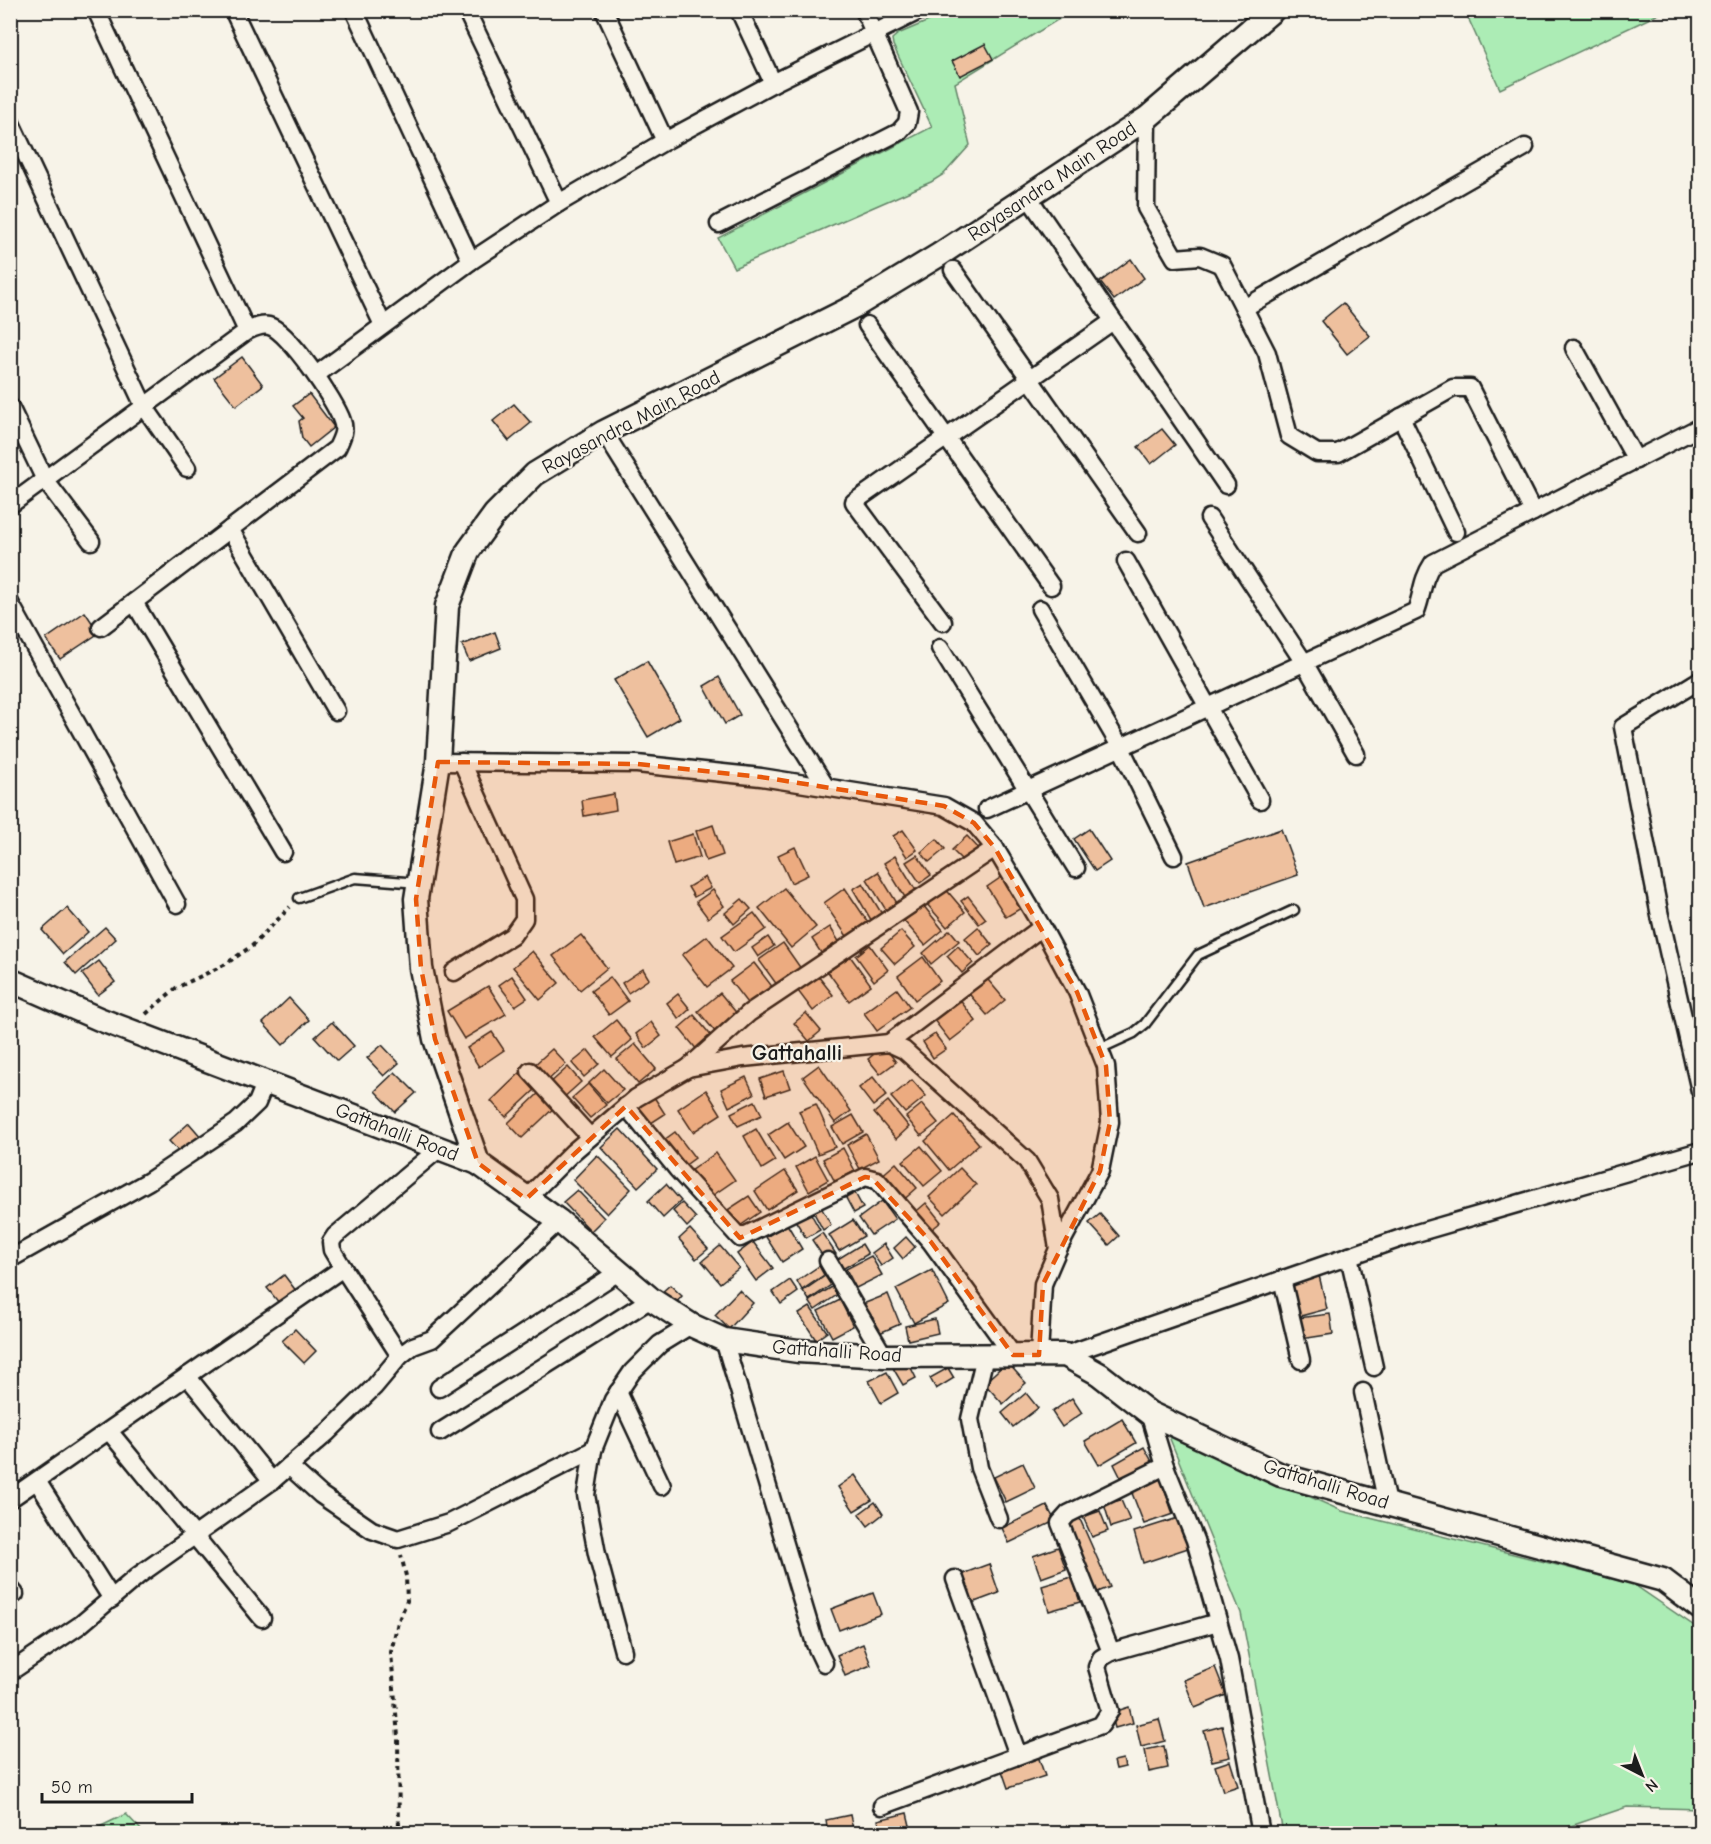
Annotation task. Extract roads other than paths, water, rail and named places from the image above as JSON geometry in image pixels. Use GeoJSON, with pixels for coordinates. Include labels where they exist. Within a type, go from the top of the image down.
{"type":"FeatureCollection","features":[{"type":"Feature","properties":{"kind":"main road","name":"Rayasandra Main Road"},"geometry":{"type":"LineString","coordinates":[[478,1163],[435,1039],[421,968],[416,899],[438,762],[447,606],[468,551],[495,514],[535,474],[604,432],[855,306],[1029,198],[1147,118],[1273,10]]}},
{"type":"Feature","properties":{"kind":"main road","name":"Gattahalli Road"},"geometry":{"type":"LineString","coordinates":[[10,980],[128,1030],[441,1147],[478,1163],[559,1221],[651,1299],[691,1325],[724,1340],[798,1351],[884,1356],[1065,1356],[1099,1374],[1149,1413],[1281,1475],[1664,1580],[1701,1608]]}},
{"type":"Feature","properties":{"kind":"street"},"geometry":{"type":"LineString","coordinates":[[96,10],[247,331]]}},
{"type":"Feature","properties":{"kind":"street"},"geometry":{"type":"LineString","coordinates":[[233,10],[383,325]]}},
{"type":"Feature","properties":{"kind":"street"},"geometry":{"type":"LineString","coordinates":[[354,10],[471,261]]}},
{"type":"Feature","properties":{"kind":"street"},"geometry":{"type":"LineString","coordinates":[[466,10],[559,204]]}},
{"type":"Feature","properties":{"kind":"street"},"geometry":{"type":"LineString","coordinates":[[604,10],[665,141]]}},
{"type":"Feature","properties":{"kind":"street"},"geometry":{"type":"LineString","coordinates":[[739,10],[773,83]]}},
{"type":"Feature","properties":{"kind":"street"},"geometry":{"type":"LineString","coordinates":[[719,224],[899,132],[907,123],[909,112],[864,10]]}},
{"type":"Feature","properties":{"kind":"street"},"geometry":{"type":"LineString","coordinates":[[316,375],[471,261],[559,204],[665,141],[773,83],[921,10]]}},
{"type":"Feature","properties":{"kind":"street"},"geometry":{"type":"LineString","coordinates":[[1147,118],[1146,208],[1175,258],[1200,256],[1222,265],[1267,353],[1289,436],[1317,453],[1338,453],[1453,388],[1470,388],[1533,512]]}},
{"type":"Feature","properties":{"kind":"street"},"geometry":{"type":"LineString","coordinates":[[10,121],[144,406],[187,468]]}},
{"type":"Feature","properties":{"kind":"street"},"geometry":{"type":"LineString","coordinates":[[1244,308],[1525,147]]}},
{"type":"Feature","properties":{"kind":"street"},"geometry":{"type":"LineString","coordinates":[[1029,198],[1226,485]]}},
{"type":"Feature","properties":{"kind":"street"},"geometry":{"type":"LineString","coordinates":[[953,270],[1138,533]]}},
{"type":"Feature","properties":{"kind":"street"},"geometry":{"type":"LineString","coordinates":[[943,622],[854,502],[1113,321]]}},
{"type":"Feature","properties":{"kind":"street"},"geometry":{"type":"LineString","coordinates":[[867,325],[1051,586]]}},
{"type":"Feature","properties":{"kind":"street"},"geometry":{"type":"LineString","coordinates":[[10,505],[247,331],[261,326],[271,326],[285,336],[316,375],[343,422],[343,434],[337,448],[101,627]]}},
{"type":"Feature","properties":{"kind":"street"},"geometry":{"type":"LineString","coordinates":[[1574,348],[1636,460]]}},
{"type":"Feature","properties":{"kind":"street"},"geometry":{"type":"LineString","coordinates":[[10,406],[45,480],[91,541]]}},
{"type":"Feature","properties":{"kind":"street"},"geometry":{"type":"LineString","coordinates":[[1401,417],[1456,532]]}},
{"type":"Feature","properties":{"kind":"street"},"geometry":{"type":"LineString","coordinates":[[987,809],[1416,611],[1423,579],[1433,563],[1701,427]]}},
{"type":"Feature","properties":{"kind":"street"},"geometry":{"type":"LineString","coordinates":[[604,432],[826,787]]}},
{"type":"Feature","properties":{"kind":"street"},"geometry":{"type":"LineString","coordinates":[[1209,518],[1305,664],[1356,754]]}},
{"type":"Feature","properties":{"kind":"street"},"geometry":{"type":"LineString","coordinates":[[230,529],[336,711]]}},
{"type":"Feature","properties":{"kind":"street"},"geometry":{"type":"LineString","coordinates":[[1126,561],[1260,800]]}},
{"type":"Feature","properties":{"kind":"street"},"geometry":{"type":"LineString","coordinates":[[134,602],[283,852]]}},
{"type":"Feature","properties":{"kind":"street"},"geometry":{"type":"LineString","coordinates":[[10,603],[177,904]]}},
{"type":"Feature","properties":{"kind":"street"},"geometry":{"type":"LineString","coordinates":[[1040,609],[1121,748],[1174,855]]}},
{"type":"Feature","properties":{"kind":"street"},"geometry":{"type":"LineString","coordinates":[[940,648],[1076,868]]}},
{"type":"Feature","properties":{"kind":"street"},"geometry":{"type":"LineString","coordinates":[[1701,680],[1623,727],[1660,916],[1701,1091]]}},
{"type":"Feature","properties":{"kind":"street"},"geometry":{"type":"LineString","coordinates":[[438,762],[638,764],[762,777],[944,806],[974,823],[995,848],[1077,992],[1106,1066],[1110,1122],[1100,1171],[1058,1249],[1043,1284],[1040,1355]]}},
{"type":"Feature","properties":{"kind":"street"},"geometry":{"type":"LineString","coordinates":[[454,972],[512,936],[524,919],[524,899],[462,762]]}},
{"type":"Feature","properties":{"kind":"street"},"geometry":{"type":"LineString","coordinates":[[526,1198],[626,1106],[688,1068],[749,1013],[995,848]]}},
{"type":"Feature","properties":{"kind":"street"},"geometry":{"type":"LineString","coordinates":[[889,1043],[1041,927]]}},
{"type":"Feature","properties":{"kind":"street"},"geometry":{"type":"LineString","coordinates":[[688,1068],[743,1058],[889,1043],[904,1050],[1027,1161],[1050,1199],[1058,1249]]}},
{"type":"Feature","properties":{"kind":"street"},"geometry":{"type":"LineString","coordinates":[[530,1071],[590,1137]]}},
{"type":"Feature","properties":{"kind":"street"},"geometry":{"type":"LineString","coordinates":[[10,1259],[149,1180],[236,1123],[257,1103],[266,1081]]}},
{"type":"Feature","properties":{"kind":"street"},"geometry":{"type":"LineString","coordinates":[[626,1106],[677,1169],[740,1238],[865,1177],[877,1180],[932,1242],[1013,1356]]}},
{"type":"Feature","properties":{"kind":"street"},"geometry":{"type":"LineString","coordinates":[[400,1356],[332,1250],[331,1242],[335,1236],[441,1147]]}},
{"type":"Feature","properties":{"kind":"street"},"geometry":{"type":"LineString","coordinates":[[1065,1356],[1413,1234],[1701,1151]]}},
{"type":"Feature","properties":{"kind":"street"},"geometry":{"type":"LineString","coordinates":[[10,1672],[80,1625],[140,1575],[272,1481],[374,1387],[400,1356],[413,1346],[432,1339],[559,1221]]}},
{"type":"Feature","properties":{"kind":"street"},"geometry":{"type":"LineString","coordinates":[[1349,1256],[1374,1367]]}},
{"type":"Feature","properties":{"kind":"street"},"geometry":{"type":"LineString","coordinates":[[828,1261],[884,1356]]}},
{"type":"Feature","properties":{"kind":"street"},"geometry":{"type":"LineString","coordinates":[[10,1499],[343,1268]]}},
{"type":"Feature","properties":{"kind":"street"},"geometry":{"type":"LineString","coordinates":[[439,1388],[620,1271]]}},
{"type":"Feature","properties":{"kind":"street"},"geometry":{"type":"LineString","coordinates":[[1282,1280],[1301,1360]]}},
{"type":"Feature","properties":{"kind":"street"},"geometry":{"type":"LineString","coordinates":[[440,1432],[651,1299]]}},
{"type":"Feature","properties":{"kind":"street"},"geometry":{"type":"LineString","coordinates":[[624,1651],[605,1587],[586,1495],[593,1450],[618,1392],[632,1372],[660,1344],[691,1325]]}},
{"type":"Feature","properties":{"kind":"street"},"geometry":{"type":"LineString","coordinates":[[724,1340],[815,1644],[824,1664]]}},
{"type":"Feature","properties":{"kind":"street"},"geometry":{"type":"LineString","coordinates":[[985,1356],[970,1419],[979,1468],[999,1519]]}},
{"type":"Feature","properties":{"kind":"street"},"geometry":{"type":"LineString","coordinates":[[187,1377],[272,1481]]}},
{"type":"Feature","properties":{"kind":"street"},"geometry":{"type":"LineString","coordinates":[[618,1392],[662,1486]]}},
{"type":"Feature","properties":{"kind":"street"},"geometry":{"type":"LineString","coordinates":[[1363,1392],[1387,1504]]}},
{"type":"Feature","properties":{"kind":"street"},"geometry":{"type":"LineString","coordinates":[[1149,1413],[1165,1466],[1195,1540],[1229,1659],[1261,1833]]}},
{"type":"Feature","properties":{"kind":"street"},"geometry":{"type":"LineString","coordinates":[[109,1431],[262,1618]]}},
{"type":"Feature","properties":{"kind":"street"},"geometry":{"type":"LineString","coordinates":[[289,1466],[321,1495],[372,1530],[398,1539],[449,1522],[593,1450]]}},
{"type":"Feature","properties":{"kind":"street"},"geometry":{"type":"LineString","coordinates":[[1111,1652],[1060,1523],[1068,1514],[1165,1466]]}},
{"type":"Feature","properties":{"kind":"street"},"geometry":{"type":"LineString","coordinates":[[37,1481],[112,1599]]}},
{"type":"Feature","properties":{"kind":"street"},"geometry":{"type":"LineString","coordinates":[[955,1579],[1018,1755]]}},
{"type":"Feature","properties":{"kind":"street"},"geometry":{"type":"LineString","coordinates":[[882,1806],[1101,1725],[1110,1711],[1097,1667],[1101,1658],[1111,1652],[1218,1622]]}},
{"type":"Feature","properties":{"kind":"lane"},"geometry":{"type":"LineString","coordinates":[[299,898],[355,878],[419,883]]}},
{"type":"Feature","properties":{"kind":"lane"},"geometry":{"type":"LineString","coordinates":[[1100,1049],[1134,1033],[1145,1024],[1198,955],[1294,910]]}},
{"type":"Feature","properties":{"kind":"district","name":"Gattahalli"},"geometry":{"type":"Point","coordinates":[797,1053]}}]}
